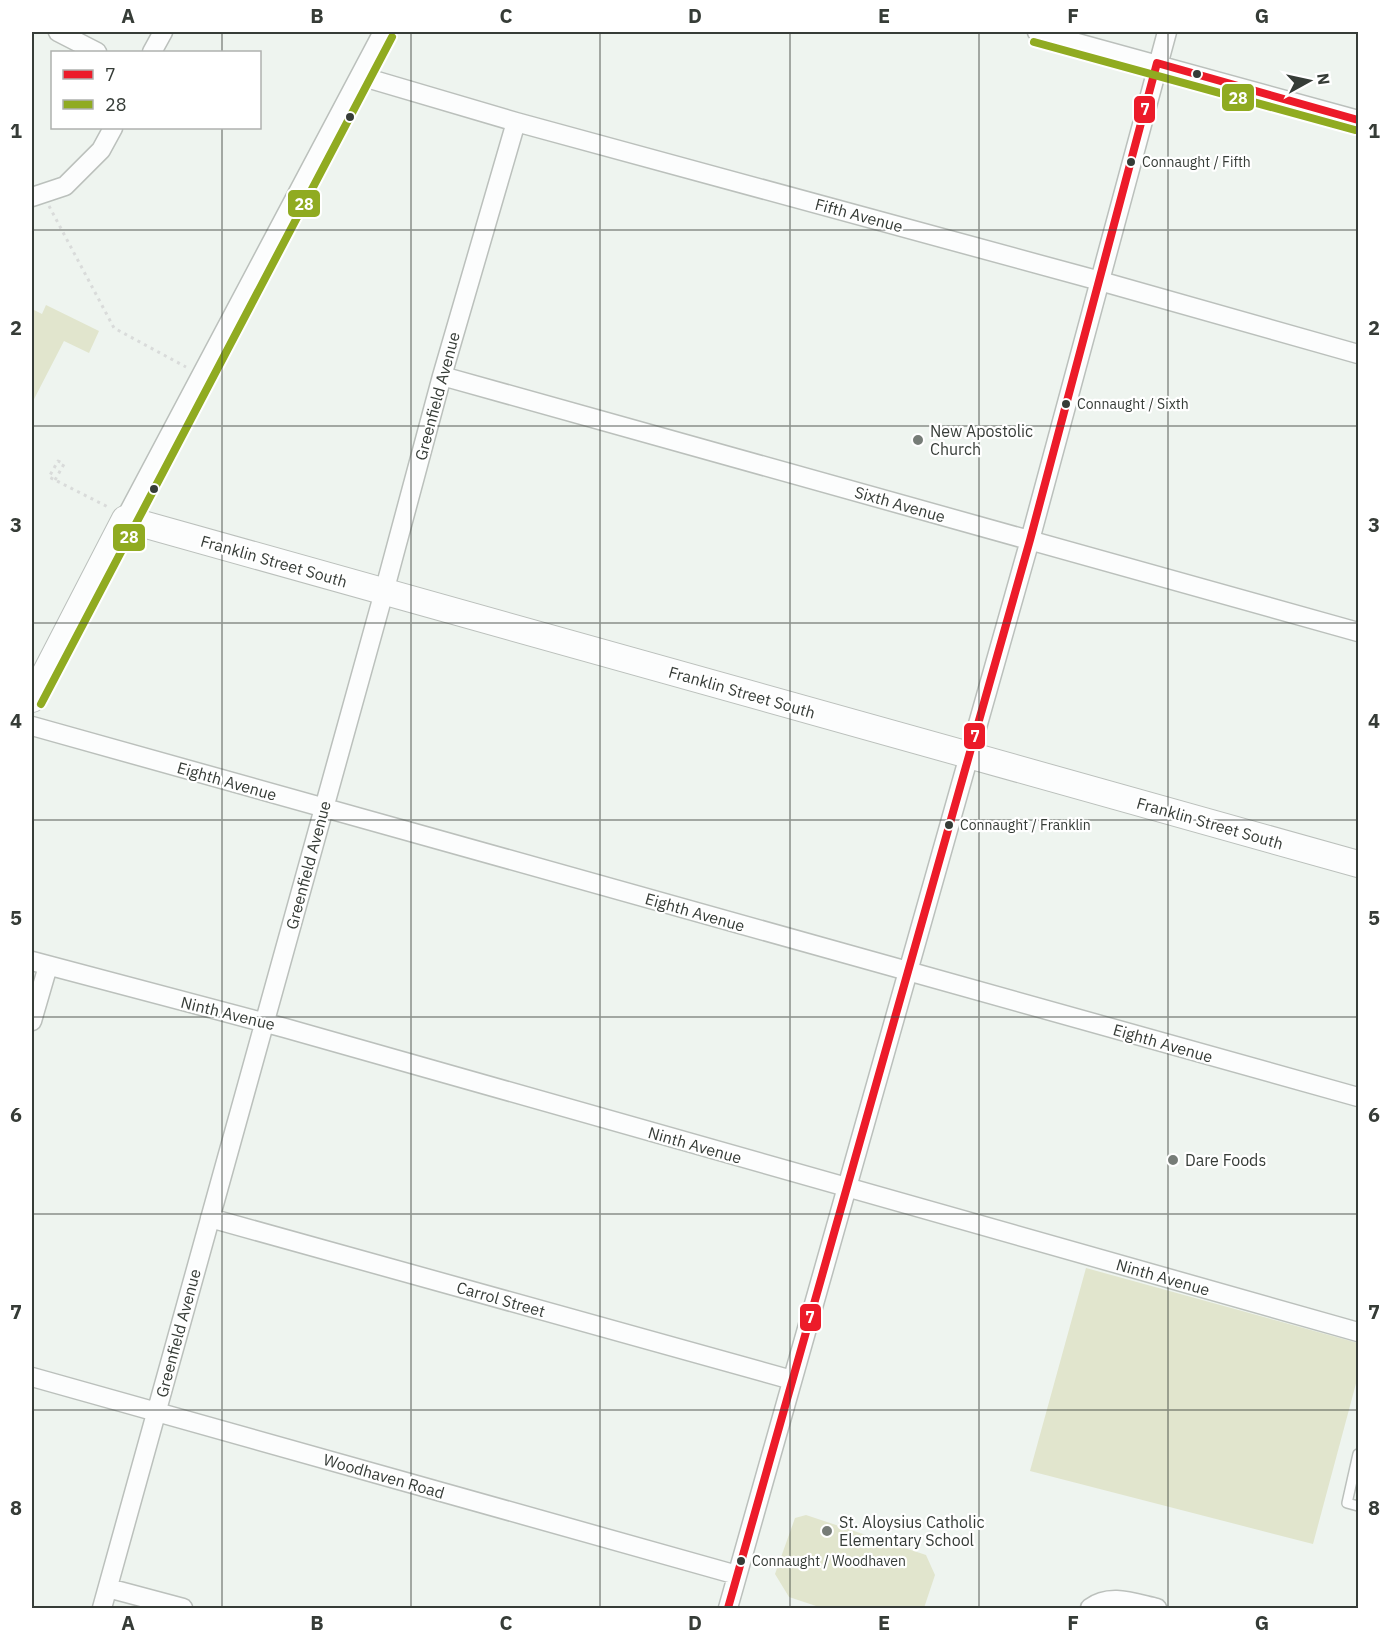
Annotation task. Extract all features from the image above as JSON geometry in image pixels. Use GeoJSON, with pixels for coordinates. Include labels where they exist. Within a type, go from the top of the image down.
{"type":"FeatureCollection","features":[{"type":"Feature","properties":{"kind":"street"},"geometry":{"type":"LineString","coordinates":[[58,32],[95,51]]}},
{"type":"Feature","properties":{"kind":"street"},"geometry":{"type":"LineString","coordinates":[[153,51],[164,32]]}},
{"type":"Feature","properties":{"kind":"street"},"geometry":{"type":"LineString","coordinates":[[32,699],[119,514],[382,32]]}},
{"type":"Feature","properties":{"kind":"street"},"geometry":{"type":"LineString","coordinates":[[1037,32],[1359,120]]}},
{"type":"Feature","properties":{"kind":"street"},"geometry":{"type":"LineString","coordinates":[[728,1608],[1030,540],[1167,32]]}},
{"type":"Feature","properties":{"kind":"street","name":"Fifth Avenue"},"geometry":{"type":"LineString","coordinates":[[360,76],[516,122],[1359,354]]}},
{"type":"Feature","properties":{"kind":"street","name":"Greenfield Avenue"},"geometry":{"type":"LineString","coordinates":[[102,1608],[442,376],[516,122]]}},
{"type":"Feature","properties":{"kind":"street"},"geometry":{"type":"LineString","coordinates":[[32,197],[65,186],[100,150],[112,129]]}},
{"type":"Feature","properties":{"kind":"street","name":"Sixth Avenue"},"geometry":{"type":"LineString","coordinates":[[442,376],[1359,632]]}},
{"type":"Feature","properties":{"kind":"street","name":"Franklin Street South"},"geometry":{"type":"LineString","coordinates":[[119,514],[384,592],[1359,864]]}},
{"type":"Feature","properties":{"kind":"street","name":"Eighth Avenue"},"geometry":{"type":"LineString","coordinates":[[32,726],[1359,1097]]}},
{"type":"Feature","properties":{"kind":"street"},"geometry":{"type":"LineString","coordinates":[[32,1021],[40,963]]}},
{"type":"Feature","properties":{"kind":"street","name":"Ninth Avenue"},"geometry":{"type":"LineString","coordinates":[[40,963],[265,1023],[1359,1332]]}},
{"type":"Feature","properties":{"kind":"street","name":"Carrol Street"},"geometry":{"type":"LineString","coordinates":[[210,1218],[792,1380]]}},
{"type":"Feature","properties":{"kind":"street","name":"Woodhaven Road"},"geometry":{"type":"LineString","coordinates":[[32,1377],[737,1575]]}},
{"type":"Feature","properties":{"kind":"street"},"geometry":{"type":"LineString","coordinates":[[108,1588],[183,1608]]}},
{"type":"Feature","properties":{"kind":"street"},"geometry":{"type":"LineString","coordinates":[[1090,1608],[1111,1599],[1157,1608]]}},
{"type":"Feature","properties":{"kind":"lane"},"geometry":{"type":"LineString","coordinates":[[1359,1454],[1347,1503],[1359,1506]]}},
{"type":"Feature","properties":{"kind":"path"},"geometry":{"type":"LineString","coordinates":[[48,205],[114,328],[186,367]]}},
{"type":"Feature","properties":{"kind":"path"},"geometry":{"type":"LineString","coordinates":[[55,480],[64,464],[57,461],[49,477],[119,514]]}},
{"type":"Feature","properties":{"kind":"green space"},"geometry":{"type":"Polygon","coordinates":[[[46,305],[99,331],[89,353],[64,341],[32,403],[32,309],[42,314],[46,305]]]}},
{"type":"Feature","properties":{"kind":"green space"},"geometry":{"type":"Polygon","coordinates":[[[1086,1268],[1358,1343],[1358,1376],[1313,1544],[1030,1471],[1086,1268]]]}},
{"type":"Feature","properties":{"kind":"green space","name":"St. Aloysius Catholic Elementary School"},"geometry":{"type":"Polygon","coordinates":[[[806,1515],[926,1555],[935,1575],[924,1608],[822,1608],[789,1597],[775,1574],[795,1518],[806,1515]]]}},
{"type":"Feature","properties":{"kind":"transit line","name":"28"},"geometry":{"type":"LineString","coordinates":[[41,704],[392,37]]}},
{"type":"Feature","properties":{"kind":"transit line","name":"28"},"geometry":{"type":"LineString","coordinates":[[1034,42],[1355,130]]}},
{"type":"Feature","properties":{"kind":"transit line","name":"7"},"geometry":{"type":"LineString","coordinates":[[728,1608],[1030,540],[1157,63],[1358,120]]}},
{"type":"Feature","properties":{"kind":"place","name":"Connaught / Fifth"},"geometry":{"type":"Point","coordinates":[1131,162]}},
{"type":"Feature","properties":{"kind":"place","name":"Connaught / Sixth"},"geometry":{"type":"Point","coordinates":[1066,404]}},
{"type":"Feature","properties":{"kind":"place","name":"New Apostolic Church"},"geometry":{"type":"Point","coordinates":[918,440]}},
{"type":"Feature","properties":{"kind":"place","name":"Connaught / Franklin"},"geometry":{"type":"Point","coordinates":[949,825]}},
{"type":"Feature","properties":{"kind":"place","name":"Dare Foods"},"geometry":{"type":"Point","coordinates":[1173,1160]}},
{"type":"Feature","properties":{"kind":"place","name":"St. Aloysius Catholic Elementary School"},"geometry":{"type":"Point","coordinates":[827,1531]}},
{"type":"Feature","properties":{"kind":"place","name":"Connaught / Woodhaven"},"geometry":{"type":"Point","coordinates":[741,1561]}}]}
